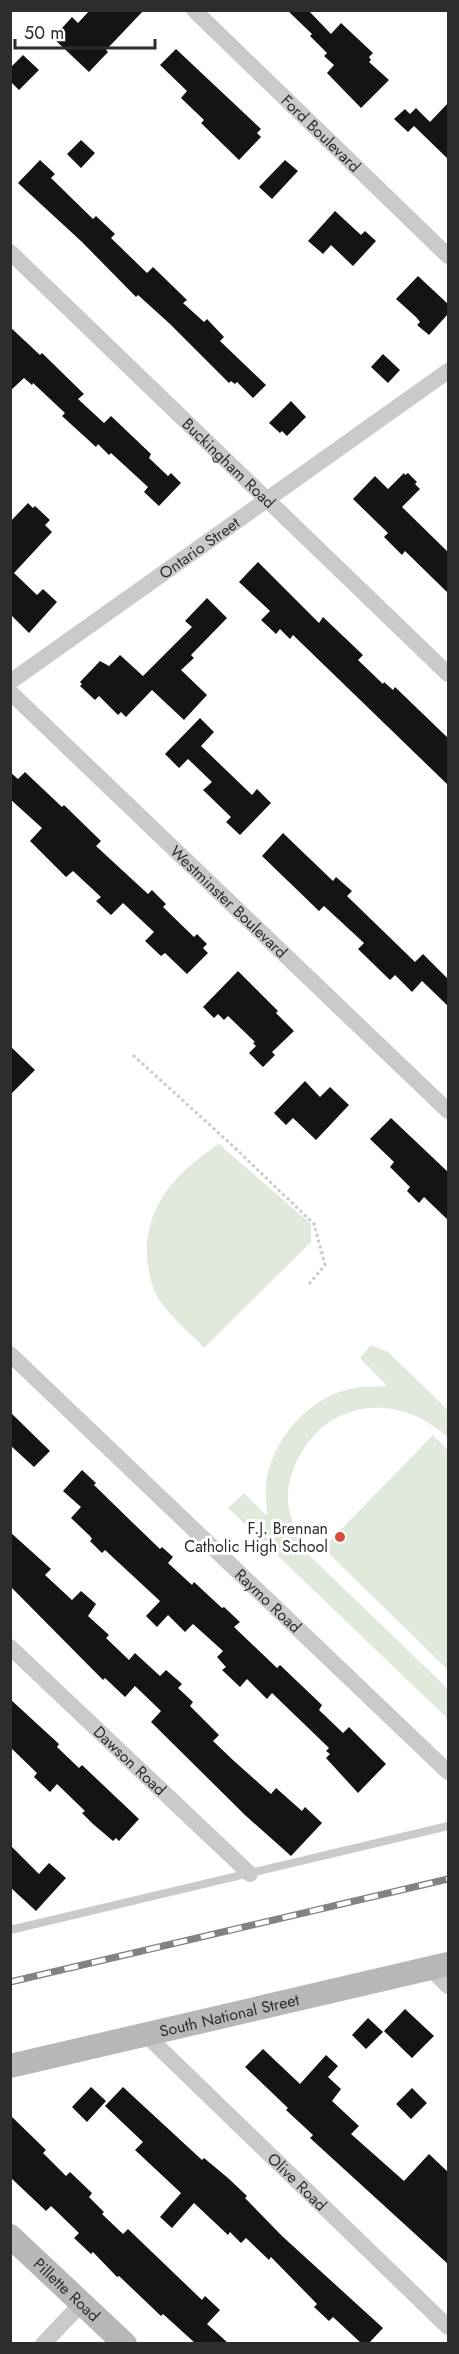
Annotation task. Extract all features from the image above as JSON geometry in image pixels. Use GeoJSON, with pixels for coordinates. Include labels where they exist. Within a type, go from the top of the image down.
{"type":"FeatureCollection","features":[{"type":"Feature","properties":{"kind":"street","name":"Ford Boulevard"},"geometry":{"type":"LineString","coordinates":[[194,10],[448,256]]}},
{"type":"Feature","properties":{"kind":"street","name":"Buckingham Road"},"geometry":{"type":"LineString","coordinates":[[10,252],[448,674]]}},
{"type":"Feature","properties":{"kind":"street","name":"Ontario Street"},"geometry":{"type":"LineString","coordinates":[[10,682],[448,371]]}},
{"type":"Feature","properties":{"kind":"street","name":"Westminster Boulevard"},"geometry":{"type":"LineString","coordinates":[[10,692],[448,1111]]}},
{"type":"Feature","properties":{"kind":"street","name":"Raymo Road"},"geometry":{"type":"LineString","coordinates":[[10,1354],[448,1772]]}},
{"type":"Feature","properties":{"kind":"street","name":"Dawson Road"},"geometry":{"type":"LineString","coordinates":[[10,1647],[250,1874]]}},
{"type":"Feature","properties":{"kind":"street"},"geometry":{"type":"LineString","coordinates":[[439,1966],[448,1986]]}},
{"type":"Feature","properties":{"kind":"street","name":"South National Street"},"geometry":{"type":"LineString","coordinates":[[10,2066],[439,1966]]}},
{"type":"Feature","properties":{"kind":"street","name":"Olive Road"},"geometry":{"type":"LineString","coordinates":[[145,2034],[448,2326]]}},
{"type":"Feature","properties":{"kind":"street","name":"Pillette Road"},"geometry":{"type":"LineString","coordinates":[[10,2236],[125,2343]]}},
{"type":"Feature","properties":{"kind":"street"},"geometry":{"type":"LineString","coordinates":[[43,2343],[82,2303]]}},
{"type":"Feature","properties":{"kind":"lane"},"geometry":{"type":"LineString","coordinates":[[10,1930],[448,1826]]}},
{"type":"Feature","properties":{"kind":"path"},"geometry":{"type":"LineString","coordinates":[[133,1055],[314,1224],[325,1265],[309,1284]]}},
{"type":"Feature","properties":{"kind":"shaded area"},"geometry":{"type":"Polygon","coordinates":[[[219,1144],[311,1224],[311,1242],[204,1348],[157,1296],[148,1269],[148,1238],[151,1221],[166,1191],[190,1166],[219,1144]]]}},
{"type":"Feature","properties":{"kind":"shaded area"},"geometry":{"type":"Polygon","coordinates":[[[371,1345],[388,1352],[448,1410],[448,1438],[430,1423],[389,1408],[368,1408],[348,1413],[329,1422],[312,1437],[299,1457],[289,1484],[289,1509],[296,1530],[310,1556],[448,1689],[448,1719],[228,1508],[244,1493],[267,1516],[266,1488],[269,1467],[284,1436],[295,1422],[322,1400],[338,1393],[358,1387],[387,1386],[360,1358],[371,1345]]]}},
{"type":"Feature","properties":{"kind":"shaded area"},"geometry":{"type":"Polygon","coordinates":[[[433,1435],[448,1450],[448,1670],[323,1548],[433,1435]]]}},
{"type":"Feature","properties":{"kind":"building"},"geometry":{"type":"Polygon","coordinates":[[[90,10],[144,10],[106,50],[108,52],[89,72],[53,38],[72,17],[78,23],[90,10]]]}},
{"type":"Feature","properties":{"kind":"building"},"geometry":{"type":"Polygon","coordinates":[[[287,10],[308,10],[331,34],[341,23],[373,53],[369,57],[371,60],[369,62],[389,80],[361,108],[327,73],[334,65],[324,56],[327,53],[310,36],[312,34],[287,10]]]}},
{"type":"Feature","properties":{"kind":"building"},"geometry":{"type":"Polygon","coordinates":[[[176,49],[261,129],[257,133],[261,137],[239,160],[201,123],[204,120],[181,98],[187,91],[160,65],[176,49]]]}},
{"type":"Feature","properties":{"kind":"building"},"geometry":{"type":"Polygon","coordinates":[[[23,55],[39,70],[19,90],[10,81],[10,68],[23,55]]]}},
{"type":"Feature","properties":{"kind":"building"},"geometry":{"type":"Polygon","coordinates":[[[448,103],[448,159],[414,126],[408,132],[394,119],[405,109],[410,114],[416,108],[430,122],[448,103]]]}},
{"type":"Feature","properties":{"kind":"building"},"geometry":{"type":"Polygon","coordinates":[[[81,140],[95,153],[81,168],[67,154],[81,140]]]}},
{"type":"Feature","properties":{"kind":"building"},"geometry":{"type":"Polygon","coordinates":[[[40,160],[55,174],[51,178],[93,219],[96,216],[115,234],[111,238],[147,273],[153,267],[187,300],[183,303],[204,322],[207,319],[224,337],[220,341],[266,385],[253,398],[237,382],[229,383],[170,324],[138,295],[136,297],[82,242],[18,183],[40,160]]]}},
{"type":"Feature","properties":{"kind":"building"},"geometry":{"type":"Polygon","coordinates":[[[285,160],[298,171],[272,199],[259,187],[285,160]]]}},
{"type":"Feature","properties":{"kind":"building"},"geometry":{"type":"Polygon","coordinates":[[[335,211],[361,235],[365,231],[376,241],[353,266],[331,245],[323,254],[308,241],[335,211]]]}},
{"type":"Feature","properties":{"kind":"building"},"geometry":{"type":"Polygon","coordinates":[[[418,276],[448,304],[448,314],[429,335],[417,325],[420,322],[416,317],[396,299],[418,276]]]}},
{"type":"Feature","properties":{"kind":"building"},"geometry":{"type":"Polygon","coordinates":[[[10,327],[40,355],[42,353],[84,394],[78,399],[104,423],[111,416],[151,454],[149,458],[168,476],[171,473],[181,483],[159,506],[144,492],[148,487],[111,453],[109,455],[98,444],[96,447],[62,416],[65,413],[33,383],[32,385],[24,378],[10,391],[10,327]]]}},
{"type":"Feature","properties":{"kind":"building"},"geometry":{"type":"Polygon","coordinates":[[[383,354],[400,370],[388,383],[371,367],[383,354]]]}},
{"type":"Feature","properties":{"kind":"building"},"geometry":{"type":"Polygon","coordinates":[[[291,401],[306,417],[287,436],[269,423],[291,401]]]}},
{"type":"Feature","properties":{"kind":"building"},"geometry":{"type":"Polygon","coordinates":[[[404,473],[405,475],[408,473],[417,482],[415,484],[420,489],[402,507],[448,552],[448,593],[405,551],[402,555],[384,537],[388,533],[353,499],[375,476],[388,489],[404,473]]]}},
{"type":"Feature","properties":{"kind":"building"},"geometry":{"type":"Polygon","coordinates":[[[28,503],[33,508],[35,506],[50,520],[45,525],[52,532],[14,573],[37,595],[43,589],[57,602],[29,633],[10,614],[10,522],[28,503]]]}},
{"type":"Feature","properties":{"kind":"building"},"geometry":{"type":"Polygon","coordinates":[[[258,562],[319,623],[323,617],[363,655],[358,660],[383,684],[384,682],[393,690],[395,687],[448,738],[448,785],[293,635],[290,639],[280,629],[276,634],[261,620],[270,611],[239,582],[258,562]]]}},
{"type":"Feature","properties":{"kind":"building"},"geometry":{"type":"Polygon","coordinates":[[[207,598],[227,618],[191,655],[194,658],[181,670],[207,695],[184,720],[152,690],[126,717],[121,712],[118,715],[99,696],[95,700],[80,686],[82,684],[80,682],[100,661],[109,666],[120,655],[143,676],[192,627],[185,621],[207,598]]]}},
{"type":"Feature","properties":{"kind":"building"},"geometry":{"type":"Polygon","coordinates":[[[200,718],[214,732],[201,746],[252,795],[257,789],[271,803],[240,835],[226,822],[231,817],[203,790],[212,782],[188,759],[179,768],[165,754],[200,718]]]}},
{"type":"Feature","properties":{"kind":"building"},"geometry":{"type":"Polygon","coordinates":[[[10,772],[18,779],[25,772],[62,807],[64,805],[101,841],[96,846],[148,894],[152,890],[166,904],[163,907],[194,937],[197,934],[207,944],[203,948],[208,953],[187,974],[165,953],[161,956],[145,941],[154,932],[123,903],[111,915],[96,901],[101,897],[73,871],[66,877],[30,841],[42,828],[10,799],[10,772]]]}},
{"type":"Feature","properties":{"kind":"building"},"geometry":{"type":"Polygon","coordinates":[[[283,833],[333,881],[336,877],[352,891],[347,896],[415,962],[423,954],[448,979],[448,1006],[422,981],[412,992],[395,975],[390,980],[358,949],[364,943],[324,906],[319,911],[262,856],[283,833]]]}},
{"type":"Feature","properties":{"kind":"building"},"geometry":{"type":"Polygon","coordinates":[[[238,971],[278,1011],[276,1013],[294,1031],[272,1052],[275,1055],[263,1067],[249,1053],[256,1046],[253,1043],[255,1042],[228,1016],[224,1020],[218,1014],[214,1018],[203,1007],[238,971]]]}},
{"type":"Feature","properties":{"kind":"building"},"geometry":{"type":"Polygon","coordinates":[[[10,1046],[35,1070],[10,1095],[10,1046]]]}},
{"type":"Feature","properties":{"kind":"building"},"geometry":{"type":"Polygon","coordinates":[[[305,1081],[320,1097],[330,1087],[349,1105],[316,1140],[293,1118],[286,1125],[274,1113],[305,1081]]]}},
{"type":"Feature","properties":{"kind":"building"},"geometry":{"type":"Polygon","coordinates":[[[391,1118],[448,1172],[448,1220],[424,1197],[419,1203],[407,1191],[410,1187],[390,1167],[394,1162],[370,1139],[391,1118]]]}},
{"type":"Feature","properties":{"kind":"building"},"geometry":{"type":"Polygon","coordinates":[[[10,1412],[50,1451],[34,1467],[10,1445],[10,1412]]]}},
{"type":"Feature","properties":{"kind":"building"},"geometry":{"type":"Polygon","coordinates":[[[82,1470],[96,1483],[94,1485],[160,1549],[162,1547],[173,1557],[168,1563],[192,1585],[194,1582],[222,1608],[224,1607],[240,1622],[234,1627],[277,1668],[280,1665],[322,1705],[319,1710],[343,1733],[349,1727],[386,1764],[358,1793],[326,1758],[330,1754],[326,1751],[329,1748],[272,1693],[267,1699],[247,1679],[240,1687],[222,1670],[226,1667],[217,1657],[223,1651],[193,1624],[185,1632],[168,1615],[157,1627],[146,1616],[160,1601],[105,1550],[102,1553],[90,1541],[92,1539],[90,1536],[71,1518],[81,1507],[63,1491],[82,1470]]]}},
{"type":"Feature","properties":{"kind":"building"},"geometry":{"type":"Polygon","coordinates":[[[10,1532],[51,1569],[45,1575],[72,1600],[81,1591],[96,1604],[88,1616],[109,1635],[106,1638],[129,1660],[135,1653],[160,1676],[166,1670],[182,1684],[178,1688],[193,1702],[190,1706],[219,1735],[213,1741],[234,1761],[271,1794],[276,1788],[302,1811],[305,1807],[322,1823],[291,1856],[246,1816],[151,1722],[161,1711],[135,1686],[125,1697],[105,1678],[103,1680],[10,1586],[10,1532]]]}},
{"type":"Feature","properties":{"kind":"building"},"geometry":{"type":"Polygon","coordinates":[[[10,1699],[59,1744],[57,1747],[79,1768],[82,1765],[139,1819],[119,1841],[116,1838],[113,1841],[93,1824],[82,1813],[85,1811],[57,1784],[50,1792],[34,1777],[37,1773],[10,1747],[10,1699]]]}},
{"type":"Feature","properties":{"kind":"building"},"geometry":{"type":"Polygon","coordinates":[[[10,1845],[39,1874],[49,1863],[66,1878],[36,1911],[10,1887],[10,1845]]]}},
{"type":"Feature","properties":{"kind":"building"},"geometry":{"type":"Polygon","coordinates":[[[405,2009],[434,2036],[412,2058],[384,2031],[405,2009]]]}},
{"type":"Feature","properties":{"kind":"building"},"geometry":{"type":"Polygon","coordinates":[[[368,2018],[383,2032],[366,2049],[352,2035],[368,2018]]]}},
{"type":"Feature","properties":{"kind":"building"},"geometry":{"type":"Polygon","coordinates":[[[263,2049],[300,2084],[326,2055],[338,2066],[328,2077],[341,2089],[332,2101],[359,2126],[351,2134],[404,2181],[429,2154],[448,2172],[448,2264],[310,2138],[313,2135],[245,2067],[263,2049]]]}},
{"type":"Feature","properties":{"kind":"building"},"geometry":{"type":"Polygon","coordinates":[[[91,2087],[106,2101],[87,2122],[72,2107],[91,2087]]]}},
{"type":"Feature","properties":{"kind":"building"},"geometry":{"type":"Polygon","coordinates":[[[123,2087],[202,2160],[204,2158],[228,2178],[282,2236],[383,2328],[369,2343],[361,2343],[333,2317],[329,2321],[314,2307],[317,2304],[271,2257],[269,2260],[246,2238],[241,2243],[230,2232],[228,2235],[194,2203],[172,2228],[160,2217],[181,2193],[135,2150],[143,2142],[105,2106],[123,2087]]]}},
{"type":"Feature","properties":{"kind":"building"},"geometry":{"type":"Polygon","coordinates":[[[412,2088],[427,2103],[411,2119],[396,2104],[412,2088]]]}},
{"type":"Feature","properties":{"kind":"building"},"geometry":{"type":"Polygon","coordinates":[[[10,2115],[46,2150],[43,2153],[66,2176],[70,2172],[92,2193],[89,2197],[104,2212],[102,2214],[123,2234],[128,2229],[202,2300],[205,2296],[220,2310],[207,2324],[228,2343],[195,2343],[163,2314],[161,2316],[93,2252],[91,2254],[74,2238],[79,2233],[51,2206],[46,2211],[10,2177],[10,2115]]]}},
{"type":"Feature","properties":{"kind":"railway"},"geometry":{"type":"LineString","coordinates":[[10,1982],[448,1879]]}},
{"type":"Feature","properties":{"kind":"place","name":"F.J. Brennan Catholic High School"},"geometry":{"type":"Point","coordinates":[340,1537]}}]}
